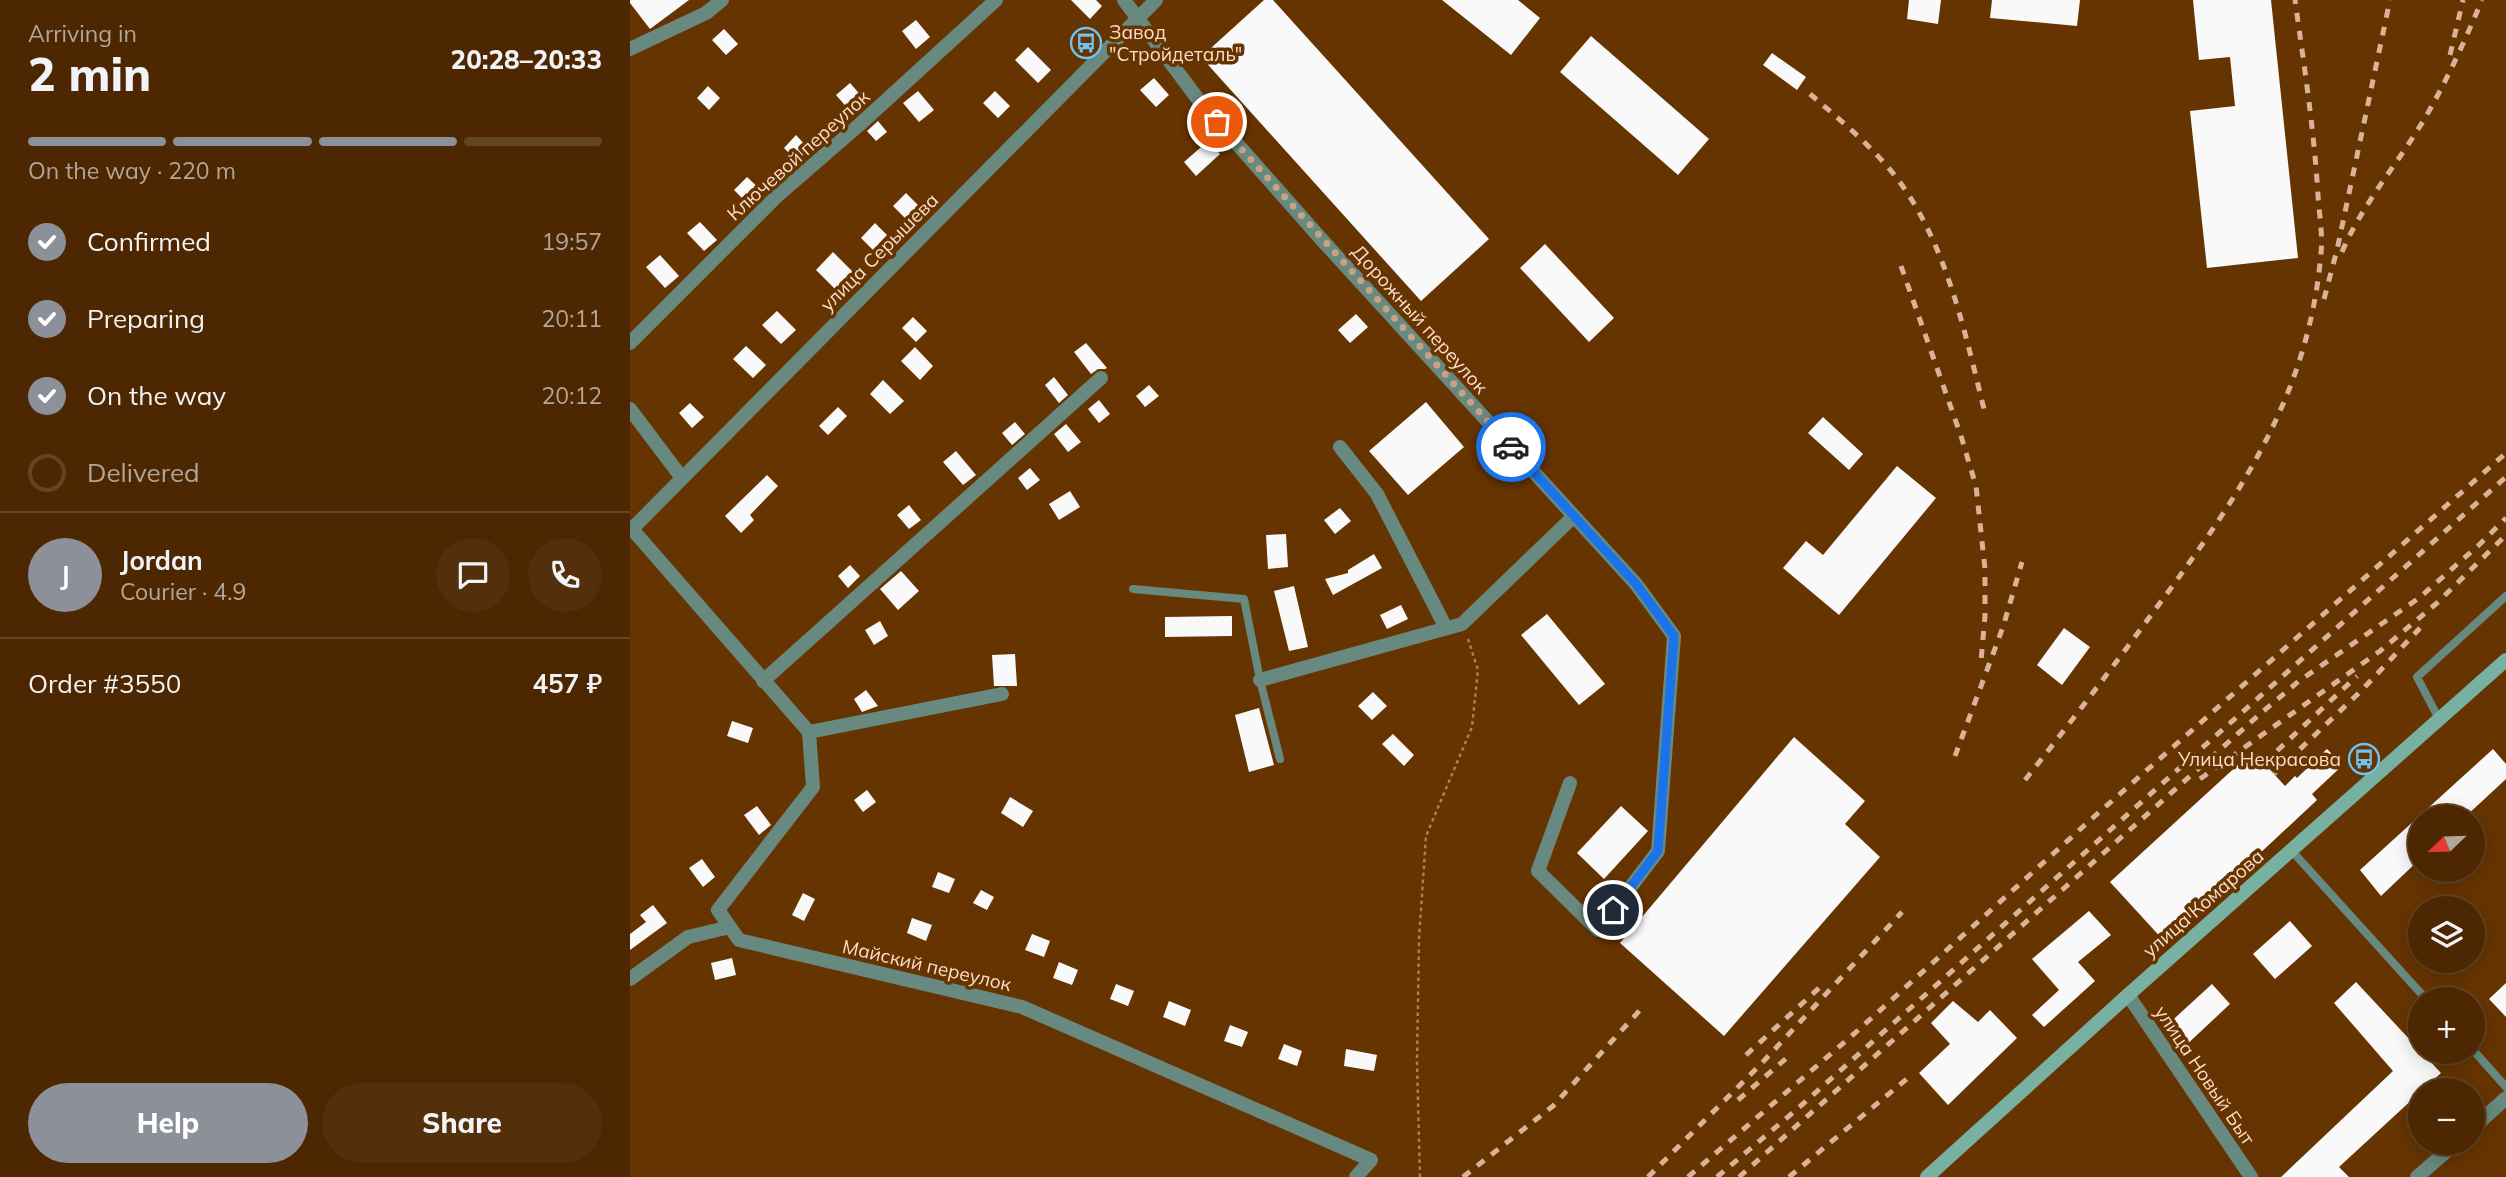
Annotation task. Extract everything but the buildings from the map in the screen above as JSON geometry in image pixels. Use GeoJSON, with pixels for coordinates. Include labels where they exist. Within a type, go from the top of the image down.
{"type":"FeatureCollection","features":[{"type":"Feature","properties":{"kind":"main road","name":"улица Комарова"},"geometry":{"type":"LineString","coordinates":[[1927,1177],[2506,660]]}},
{"type":"Feature","properties":{"kind":"street"},"geometry":{"type":"LineString","coordinates":[[630,49],[706,13],[722,0]]}},
{"type":"Feature","properties":{"kind":"street","name":"Ключевой переулок"},"geometry":{"type":"LineString","coordinates":[[630,343],[776,197],[996,0]]}},
{"type":"Feature","properties":{"kind":"street","name":"Дорожный переулок"},"geometry":{"type":"LineString","coordinates":[[1124,0],[1200,102],[1331,250],[1636,584],[1674,636],[1658,851],[1598,930],[1538,871],[1570,783]]}},
{"type":"Feature","properties":{"kind":"street","name":"улица Серышева"},"geometry":{"type":"LineString","coordinates":[[631,530],[1156,0]]}},
{"type":"Feature","properties":{"kind":"street"},"geometry":{"type":"LineString","coordinates":[[763,681],[1101,378]]}},
{"type":"Feature","properties":{"kind":"street"},"geometry":{"type":"LineString","coordinates":[[630,409],[682,478]]}},
{"type":"Feature","properties":{"kind":"street"},"geometry":{"type":"LineString","coordinates":[[1340,447],[1377,494],[1446,628]]}},
{"type":"Feature","properties":{"kind":"street"},"geometry":{"type":"LineString","coordinates":[[1260,680],[1462,624],[1574,516]]}},
{"type":"Feature","properties":{"kind":"street"},"geometry":{"type":"LineString","coordinates":[[630,979],[688,937],[730,926],[718,910],[813,787],[809,732],[631,530]]}},
{"type":"Feature","properties":{"kind":"street"},"geometry":{"type":"LineString","coordinates":[[809,732],[1002,694]]}},
{"type":"Feature","properties":{"kind":"street","name":"Майский переулок"},"geometry":{"type":"LineString","coordinates":[[730,926],[739,940],[1022,1007],[1371,1160],[1356,1177]]}},
{"type":"Feature","properties":{"kind":"street","name":"улица Новый Быт"},"geometry":{"type":"LineString","coordinates":[[2128,995],[2251,1177]]}},
{"type":"Feature","properties":{"kind":"street"},"geometry":{"type":"LineString","coordinates":[[2485,1117],[2506,1098]]}},
{"type":"Feature","properties":{"kind":"street"},"geometry":{"type":"LineString","coordinates":[[2417,1177],[2442,1155]]}},
{"type":"Feature","properties":{"kind":"lane"},"geometry":{"type":"LineString","coordinates":[[1133,589],[1244,599],[1280,760]]}},
{"type":"Feature","properties":{"kind":"lane"},"geometry":{"type":"LineString","coordinates":[[2439,719],[2417,677],[2506,596]]}},
{"type":"Feature","properties":{"kind":"lane"},"geometry":{"type":"LineString","coordinates":[[2291,850],[2415,987]]}},
{"type":"Feature","properties":{"kind":"lane"},"geometry":{"type":"LineString","coordinates":[[2485,1063],[2506,1087]]}},
{"type":"Feature","properties":{"kind":"path"},"geometry":{"type":"LineString","coordinates":[[1420,1177],[1416,1063],[1419,939],[1426,836],[1472,727],[1478,670],[1462,624]]}},
{"type":"Feature","properties":{"kind":"railway"},"geometry":{"type":"LineString","coordinates":[[2025,780],[2127,648],[2218,522],[2266,440],[2286,397],[2302,352],[2314,304],[2322,238],[2311,121],[2295,0]]}},
{"type":"Feature","properties":{"kind":"railway"},"geometry":{"type":"LineString","coordinates":[[2324,299],[2337,250],[2390,0]]}},
{"type":"Feature","properties":{"kind":"railway"},"geometry":{"type":"LineString","coordinates":[[2450,55],[2463,0]]}},
{"type":"Feature","properties":{"kind":"railway"},"geometry":{"type":"LineString","coordinates":[[2342,252],[2372,198],[2429,111],[2482,0]]}},
{"type":"Feature","properties":{"kind":"railway"},"geometry":{"type":"LineString","coordinates":[[1810,94],[1883,161],[1911,199],[1927,227],[1962,321],[1986,417]]}},
{"type":"Feature","properties":{"kind":"railway"},"geometry":{"type":"LineString","coordinates":[[1901,266],[1976,486],[1985,569],[1981,661]]}},
{"type":"Feature","properties":{"kind":"railway"},"geometry":{"type":"LineString","coordinates":[[1688,1177],[1855,1033],[2096,815],[2506,453]]}},
{"type":"Feature","properties":{"kind":"railway"},"geometry":{"type":"LineString","coordinates":[[1717,1177],[1796,1110],[2506,477]]}},
{"type":"Feature","properties":{"kind":"railway"},"geometry":{"type":"LineString","coordinates":[[1739,1177],[2260,714],[2299,681],[2419,598],[2506,518]]}},
{"type":"Feature","properties":{"kind":"railway"},"geometry":{"type":"LineString","coordinates":[[2200,779],[2380,651],[2437,603],[2506,535]]}},
{"type":"Feature","properties":{"kind":"railway"},"geometry":{"type":"LineString","coordinates":[[1955,756],[2003,627],[2022,562]]}},
{"type":"Feature","properties":{"kind":"railway"},"geometry":{"type":"LineString","coordinates":[[2274,774],[2362,690],[2420,628]]}},
{"type":"Feature","properties":{"kind":"railway"},"geometry":{"type":"LineString","coordinates":[[2264,763],[2357,676]]}},
{"type":"Feature","properties":{"kind":"railway"},"geometry":{"type":"LineString","coordinates":[[1648,1177],[1761,1064],[1902,912]]}},
{"type":"Feature","properties":{"kind":"railway"},"geometry":{"type":"LineString","coordinates":[[1746,1055],[1819,988]]}},
{"type":"Feature","properties":{"kind":"railway"},"geometry":{"type":"LineString","coordinates":[[1463,1177],[1553,1106],[1641,1009]]}},
{"type":"Feature","properties":{"kind":"railway"},"geometry":{"type":"LineString","coordinates":[[1738,1100],[1789,1056]]}},
{"type":"Feature","properties":{"kind":"railway"},"geometry":{"type":"LineString","coordinates":[[1789,1177],[1909,1077]]}},
{"type":"Feature","properties":{"kind":"way so far"},"geometry":{"type":"LineString","coordinates":[[1217,122],[1511,447]]}},
{"type":"Feature","properties":{"kind":"place","name":"Завод \"Стройдеталь\""},"geometry":{"type":"Point","coordinates":[1086,43]}},
{"type":"Feature","properties":{"kind":"place","name":"Улица Некрасова"},"geometry":{"type":"Point","coordinates":[2364,759]}},
{"type":"Feature","properties":{"kind":"route"},"geometry":{"type":"LineString","coordinates":[[1511,447],[1636,584],[1674,636],[1658,851],[1613,910]]}}]}
